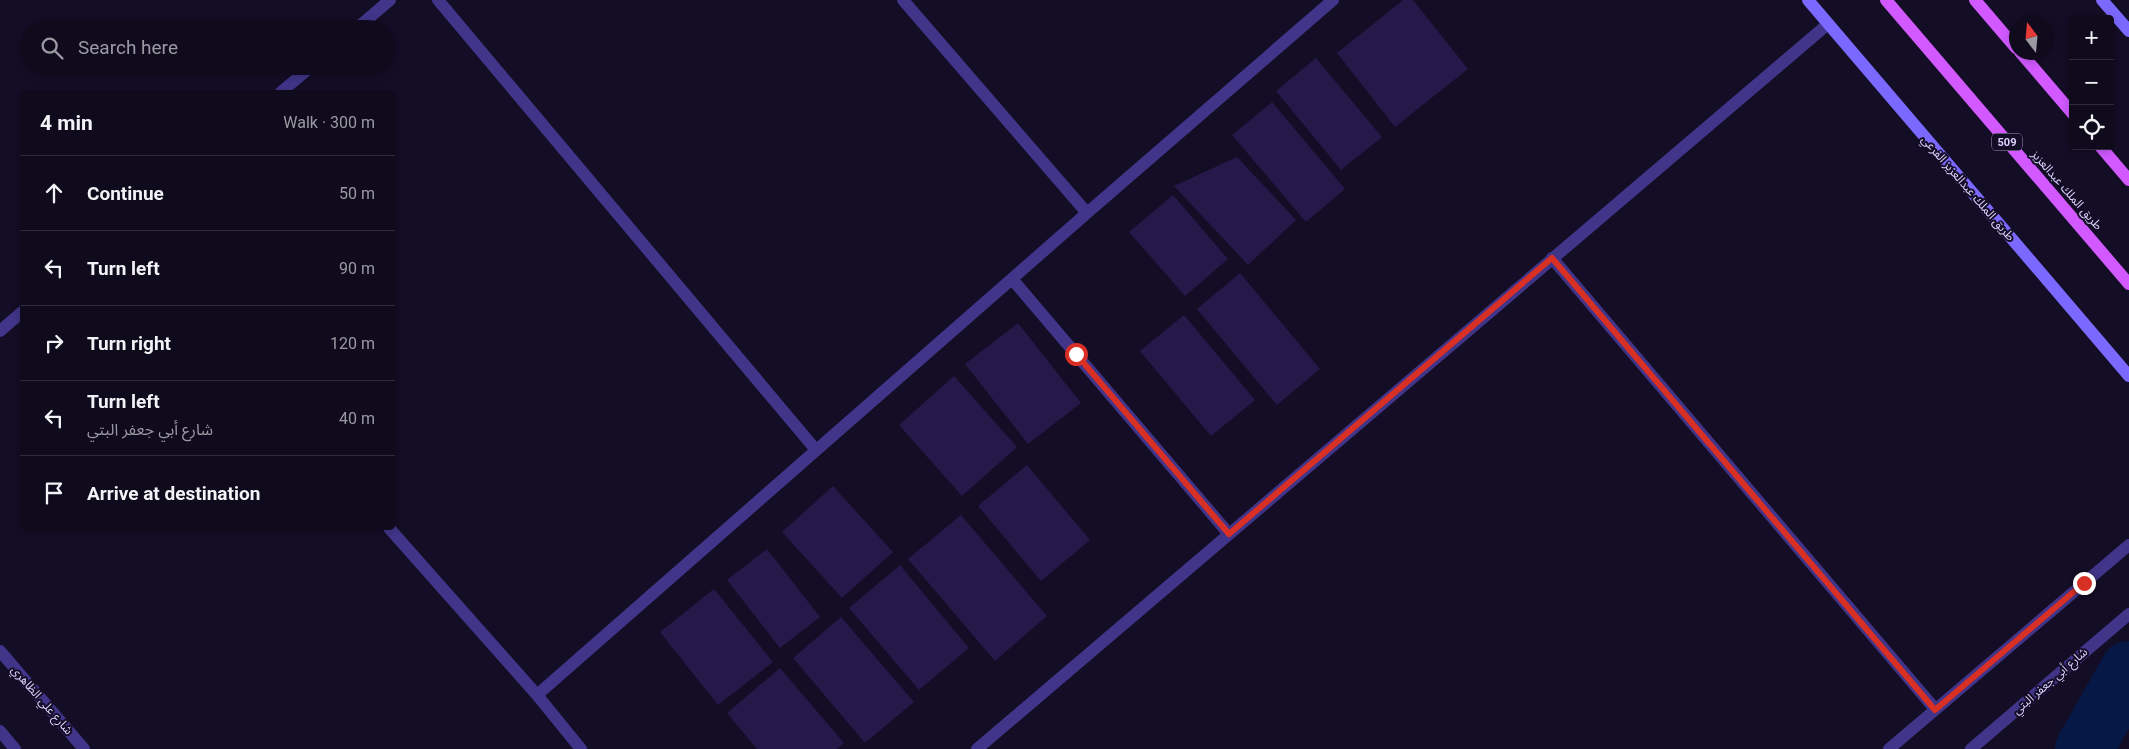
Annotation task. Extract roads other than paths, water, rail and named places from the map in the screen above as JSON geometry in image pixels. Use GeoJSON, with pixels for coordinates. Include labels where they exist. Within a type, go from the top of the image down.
{"type":"FeatureCollection","features":[{"type":"Feature","properties":{"kind":"main road","name":"طريق الملك عبدالعزيز الفرعي"},"geometry":{"type":"LineString","coordinates":[[1808,0],[2129,376]]}},
{"type":"Feature","properties":{"kind":"main road","name":"طريق الملك عبدالعزيز"},"geometry":{"type":"LineString","coordinates":[[1886,0],[2129,284]]}},
{"type":"Feature","properties":{"kind":"main road"},"geometry":{"type":"LineString","coordinates":[[1975,0],[2009,40]]}},
{"type":"Feature","properties":{"kind":"main road"},"geometry":{"type":"LineString","coordinates":[[2102,0],[2127,25]]}},
{"type":"Feature","properties":{"kind":"main road"},"geometry":{"type":"LineString","coordinates":[[2027,60],[2069,109]]}},
{"type":"Feature","properties":{"kind":"main road"},"geometry":{"type":"LineString","coordinates":[[2103,150],[2129,180]]}},
{"type":"Feature","properties":{"kind":"street"},"geometry":{"type":"LineString","coordinates":[[367,20],[390,0]]}},
{"type":"Feature","properties":{"kind":"street"},"geometry":{"type":"LineString","coordinates":[[438,0],[816,450]]}},
{"type":"Feature","properties":{"kind":"street"},"geometry":{"type":"LineString","coordinates":[[903,0],[1087,213]]}},
{"type":"Feature","properties":{"kind":"street"},"geometry":{"type":"LineString","coordinates":[[537,695],[1333,0]]}},
{"type":"Feature","properties":{"kind":"street"},"geometry":{"type":"LineString","coordinates":[[977,749],[1828,24]]}},
{"type":"Feature","properties":{"kind":"street"},"geometry":{"type":"LineString","coordinates":[[283,90],[301,75]]}},
{"type":"Feature","properties":{"kind":"street"},"geometry":{"type":"LineString","coordinates":[[1552,258],[1935,710]]}},
{"type":"Feature","properties":{"kind":"street"},"geometry":{"type":"LineString","coordinates":[[1012,279],[1229,534]]}},
{"type":"Feature","properties":{"kind":"street"},"geometry":{"type":"LineString","coordinates":[[0,331],[20,314]]}},
{"type":"Feature","properties":{"kind":"street"},"geometry":{"type":"LineString","coordinates":[[391,530],[537,695],[581,749]]}},
{"type":"Feature","properties":{"kind":"street"},"geometry":{"type":"LineString","coordinates":[[1888,749],[2129,545]]}},
{"type":"Feature","properties":{"kind":"street","name":"شارع أبي جعفر البتي"},"geometry":{"type":"LineString","coordinates":[[1971,749],[2129,614]]}},
{"type":"Feature","properties":{"kind":"street","name":"شارع علي الظاهري"},"geometry":{"type":"LineString","coordinates":[[0,651],[84,749]]}},
{"type":"Feature","properties":{"kind":"street"},"geometry":{"type":"LineString","coordinates":[[0,731],[15,749]]}},
{"type":"Feature","properties":{"kind":"waterway"},"geometry":{"type":"LineString","coordinates":[[2084,749],[2129,670]]}}]}
